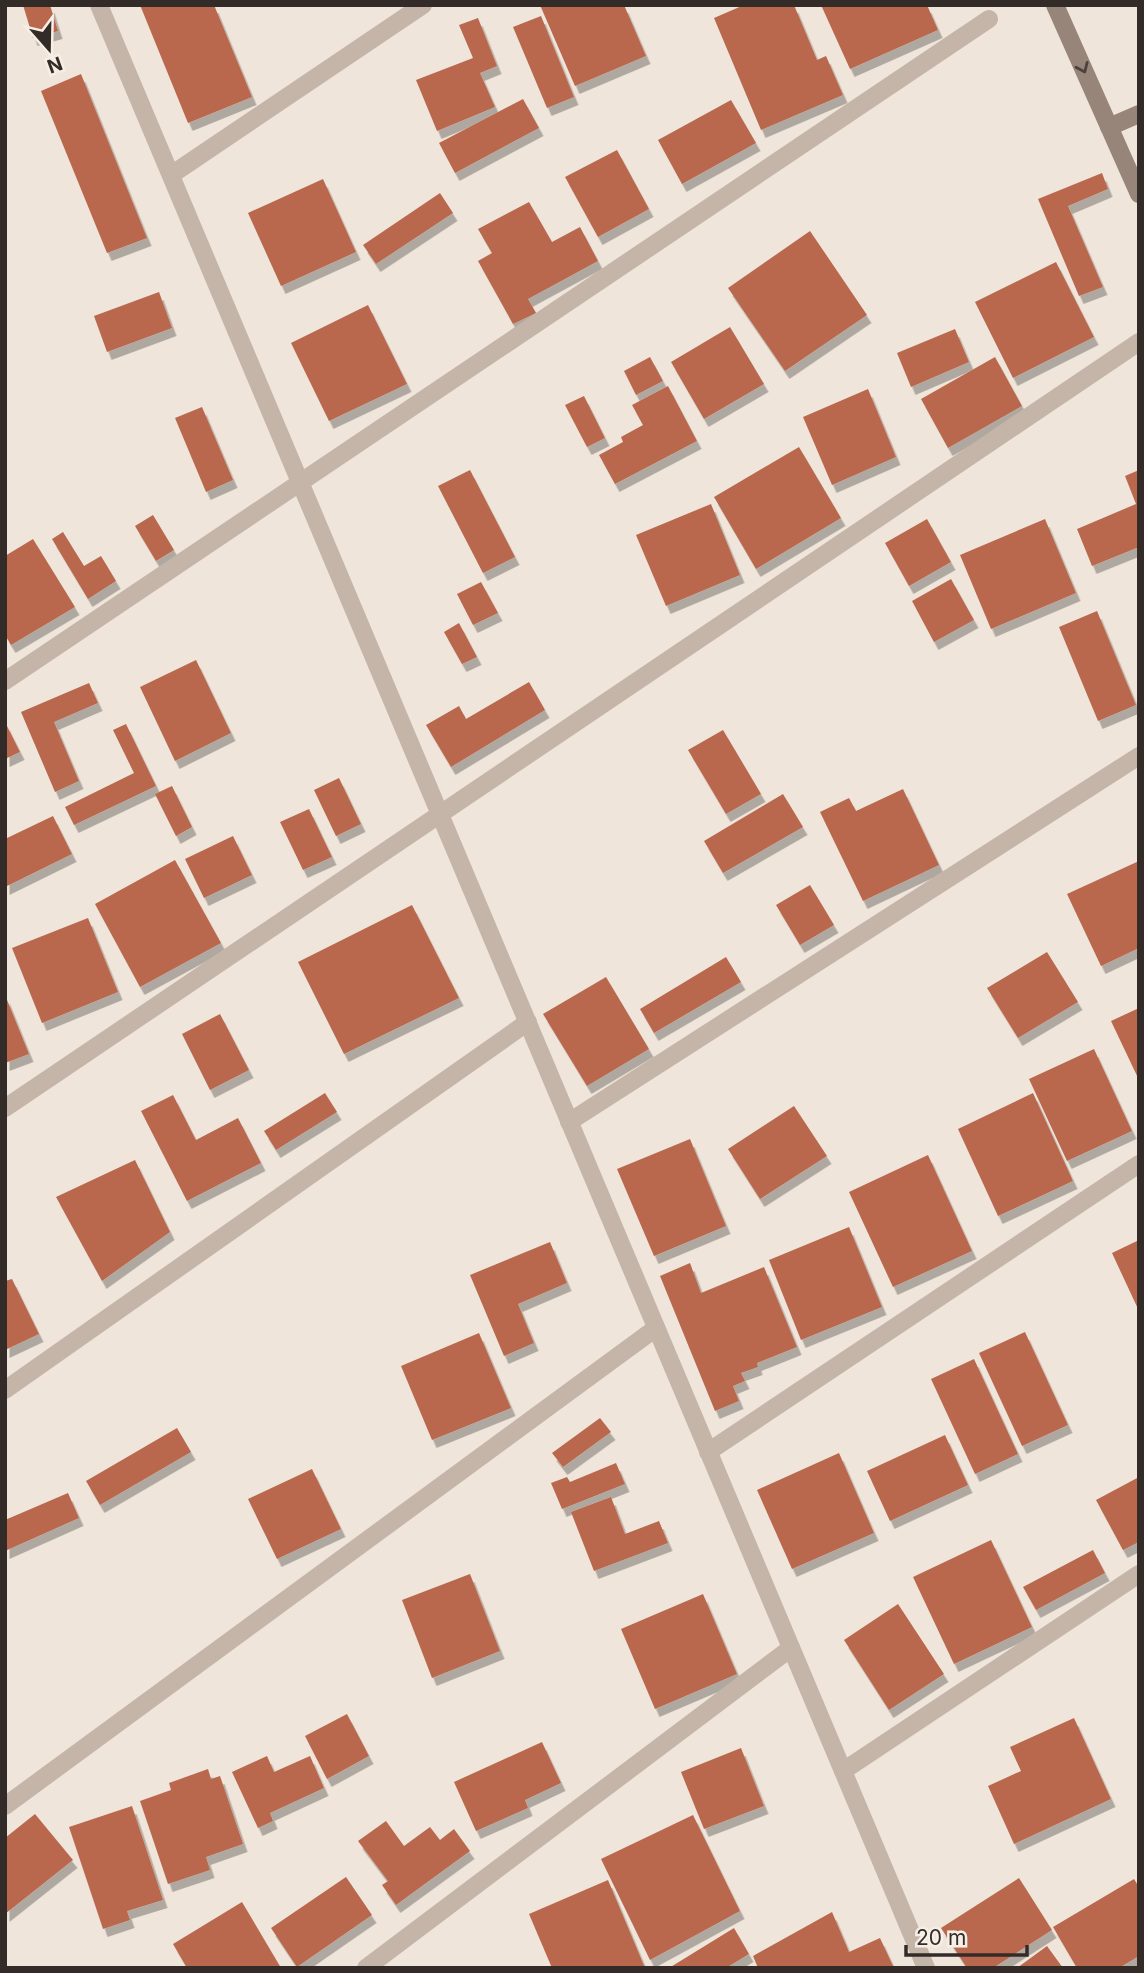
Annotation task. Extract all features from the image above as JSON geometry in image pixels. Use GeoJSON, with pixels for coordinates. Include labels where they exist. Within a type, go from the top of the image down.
{"type":"FeatureCollection","features":[{"type":"Feature","properties":{"kind":"main road"},"geometry":{"type":"LineString","coordinates":[[1055,5],[1139,194]]}},
{"type":"Feature","properties":{"kind":"main road"},"geometry":{"type":"LineString","coordinates":[[1109,127],[1139,114]]}},
{"type":"Feature","properties":{"kind":"street"},"geometry":{"type":"LineString","coordinates":[[99,5],[926,1968]]}},
{"type":"Feature","properties":{"kind":"street"},"geometry":{"type":"LineString","coordinates":[[171,175],[423,5]]}},
{"type":"Feature","properties":{"kind":"street"},"geometry":{"type":"LineString","coordinates":[[5,681],[989,19]]}},
{"type":"Feature","properties":{"kind":"street"},"geometry":{"type":"LineString","coordinates":[[5,1108],[1139,342]]}},
{"type":"Feature","properties":{"kind":"street"},"geometry":{"type":"LineString","coordinates":[[569,1122],[1139,756]]}},
{"type":"Feature","properties":{"kind":"street"},"geometry":{"type":"LineString","coordinates":[[5,1390],[528,1022]]}},
{"type":"Feature","properties":{"kind":"street"},"geometry":{"type":"LineString","coordinates":[[708,1452],[1139,1164]]}},
{"type":"Feature","properties":{"kind":"street"},"geometry":{"type":"LineString","coordinates":[[5,1807],[656,1328]]}},
{"type":"Feature","properties":{"kind":"street"},"geometry":{"type":"LineString","coordinates":[[843,1771],[1139,1574]]}},
{"type":"Feature","properties":{"kind":"street"},"geometry":{"type":"LineString","coordinates":[[366,1968],[791,1648]]}},
{"type":"Feature","properties":{"kind":"building"},"geometry":{"type":"Polygon","coordinates":[[[23,5],[50,5],[58,31],[33,38],[23,5]]]}},
{"type":"Feature","properties":{"kind":"building"},"geometry":{"type":"Polygon","coordinates":[[[140,5],[214,5],[252,97],[188,123],[140,5]]]}},
{"type":"Feature","properties":{"kind":"building"},"geometry":{"type":"Polygon","coordinates":[[[540,5],[624,5],[646,56],[575,86],[540,5]]]}},
{"type":"Feature","properties":{"kind":"building"},"geometry":{"type":"Polygon","coordinates":[[[744,5],[794,5],[817,60],[826,56],[843,95],[761,130],[714,18],[744,5]]]}},
{"type":"Feature","properties":{"kind":"building"},"geometry":{"type":"Polygon","coordinates":[[[821,5],[927,5],[938,30],[850,69],[821,5]]]}},
{"type":"Feature","properties":{"kind":"building"},"geometry":{"type":"Polygon","coordinates":[[[541,16],[574,97],[547,108],[513,27],[541,16]]]}},
{"type":"Feature","properties":{"kind":"building"},"geometry":{"type":"Polygon","coordinates":[[[478,18],[497,66],[480,73],[495,107],[437,131],[416,80],[473,58],[459,25],[478,18]]]}},
{"type":"Feature","properties":{"kind":"building"},"geometry":{"type":"Polygon","coordinates":[[[81,74],[147,238],[107,253],[41,91],[81,74]]]}},
{"type":"Feature","properties":{"kind":"building"},"geometry":{"type":"Polygon","coordinates":[[[523,99],[539,128],[455,173],[439,143],[523,99]]]}},
{"type":"Feature","properties":{"kind":"building"},"geometry":{"type":"Polygon","coordinates":[[[731,100],[756,143],[682,184],[658,140],[731,100]]]}},
{"type":"Feature","properties":{"kind":"building"},"geometry":{"type":"Polygon","coordinates":[[[617,150],[649,209],[598,237],[565,177],[617,150]]]}},
{"type":"Feature","properties":{"kind":"building"},"geometry":{"type":"Polygon","coordinates":[[[1102,173],[1108,189],[1068,206],[1103,287],[1079,296],[1038,199],[1102,173]]]}},
{"type":"Feature","properties":{"kind":"building"},"geometry":{"type":"Polygon","coordinates":[[[323,179],[356,252],[281,286],[248,213],[323,179]]]}},
{"type":"Feature","properties":{"kind":"building"},"geometry":{"type":"Polygon","coordinates":[[[440,193],[453,213],[376,264],[363,245],[440,193]]]}},
{"type":"Feature","properties":{"kind":"building"},"geometry":{"type":"Polygon","coordinates":[[[529,202],[552,242],[580,227],[598,261],[528,299],[536,313],[513,324],[478,261],[492,253],[478,229],[529,202]]]}},
{"type":"Feature","properties":{"kind":"building"},"geometry":{"type":"Polygon","coordinates":[[[810,231],[867,315],[785,371],[728,288],[810,231]]]}},
{"type":"Feature","properties":{"kind":"building"},"geometry":{"type":"Polygon","coordinates":[[[1056,262],[1094,337],[1013,378],[975,302],[1056,262]]]}},
{"type":"Feature","properties":{"kind":"building"},"geometry":{"type":"Polygon","coordinates":[[[159,292],[172,328],[107,352],[94,316],[159,292]]]}},
{"type":"Feature","properties":{"kind":"building"},"geometry":{"type":"Polygon","coordinates":[[[368,305],[407,384],[329,421],[291,343],[368,305]]]}},
{"type":"Feature","properties":{"kind":"building"},"geometry":{"type":"Polygon","coordinates":[[[730,327],[764,384],[704,419],[671,362],[730,327]]]}},
{"type":"Feature","properties":{"kind":"building"},"geometry":{"type":"Polygon","coordinates":[[[955,329],[969,362],[911,387],[897,353],[955,329]]]}},
{"type":"Feature","properties":{"kind":"building"},"geometry":{"type":"Polygon","coordinates":[[[650,357],[663,381],[636,395],[624,371],[650,357]]]}},
{"type":"Feature","properties":{"kind":"building"},"geometry":{"type":"Polygon","coordinates":[[[995,357],[1022,406],[948,448],[921,399],[995,357]]]}},
{"type":"Feature","properties":{"kind":"building"},"geometry":{"type":"Polygon","coordinates":[[[668,386],[697,441],[615,484],[599,455],[623,442],[621,437],[643,425],[632,405],[668,386]]]}},
{"type":"Feature","properties":{"kind":"building"},"geometry":{"type":"Polygon","coordinates":[[[868,389],[896,457],[832,485],[803,417],[868,389]]]}},
{"type":"Feature","properties":{"kind":"building"},"geometry":{"type":"Polygon","coordinates":[[[584,396],[605,438],[587,447],[565,405],[584,396]]]}},
{"type":"Feature","properties":{"kind":"building"},"geometry":{"type":"Polygon","coordinates":[[[202,407],[233,480],[206,492],[175,418],[202,407]]]}},
{"type":"Feature","properties":{"kind":"building"},"geometry":{"type":"Polygon","coordinates":[[[799,447],[841,518],[756,569],[714,497],[799,447]]]}},
{"type":"Feature","properties":{"kind":"building"},"geometry":{"type":"Polygon","coordinates":[[[470,470],[515,557],[483,573],[438,486],[470,470]]]}},
{"type":"Feature","properties":{"kind":"building"},"geometry":{"type":"Polygon","coordinates":[[[1139,470],[1139,547],[1092,566],[1077,529],[1136,504],[1125,476],[1139,470]]]}},
{"type":"Feature","properties":{"kind":"building"},"geometry":{"type":"Polygon","coordinates":[[[711,504],[740,575],[666,606],[636,535],[711,504]]]}},
{"type":"Feature","properties":{"kind":"building"},"geometry":{"type":"Polygon","coordinates":[[[153,515],[174,550],[156,561],[135,526],[153,515]]]}},
{"type":"Feature","properties":{"kind":"building"},"geometry":{"type":"Polygon","coordinates":[[[927,519],[951,562],[909,586],[885,543],[927,519]]]}},
{"type":"Feature","properties":{"kind":"building"},"geometry":{"type":"Polygon","coordinates":[[[1045,519],[1076,593],[991,629],[960,555],[1045,519]]]}},
{"type":"Feature","properties":{"kind":"building"},"geometry":{"type":"Polygon","coordinates":[[[63,532],[84,566],[101,556],[116,581],[88,599],[52,539],[63,532]]]}},
{"type":"Feature","properties":{"kind":"building"},"geometry":{"type":"Polygon","coordinates":[[[33,539],[75,607],[11,645],[5,635],[5,556],[33,539]]]}},
{"type":"Feature","properties":{"kind":"building"},"geometry":{"type":"Polygon","coordinates":[[[951,579],[974,620],[934,642],[912,601],[951,579]]]}},
{"type":"Feature","properties":{"kind":"building"},"geometry":{"type":"Polygon","coordinates":[[[481,582],[498,613],[473,625],[457,594],[481,582]]]}},
{"type":"Feature","properties":{"kind":"building"},"geometry":{"type":"Polygon","coordinates":[[[1097,611],[1136,705],[1098,721],[1059,627],[1097,611]]]}},
{"type":"Feature","properties":{"kind":"building"},"geometry":{"type":"Polygon","coordinates":[[[459,623],[477,657],[462,664],[444,632],[459,623]]]}},
{"type":"Feature","properties":{"kind":"building"},"geometry":{"type":"Polygon","coordinates":[[[196,660],[231,733],[175,761],[140,687],[196,660]]]}},
{"type":"Feature","properties":{"kind":"building"},"geometry":{"type":"Polygon","coordinates":[[[529,682],[545,710],[451,767],[426,725],[459,706],[466,719],[529,682]]]}},
{"type":"Feature","properties":{"kind":"building"},"geometry":{"type":"Polygon","coordinates":[[[89,683],[98,703],[54,722],[79,781],[55,792],[21,712],[89,683]]]}},
{"type":"Feature","properties":{"kind":"building"},"geometry":{"type":"Polygon","coordinates":[[[5,722],[20,752],[5,759],[5,722]]]}},
{"type":"Feature","properties":{"kind":"building"},"geometry":{"type":"Polygon","coordinates":[[[126,724],[156,786],[74,825],[65,807],[134,773],[113,730],[126,724]]]}},
{"type":"Feature","properties":{"kind":"building"},"geometry":{"type":"Polygon","coordinates":[[[723,730],[761,794],[726,814],[688,750],[723,730]]]}},
{"type":"Feature","properties":{"kind":"building"},"geometry":{"type":"Polygon","coordinates":[[[339,778],[361,824],[336,836],[314,790],[339,778]]]}},
{"type":"Feature","properties":{"kind":"building"},"geometry":{"type":"Polygon","coordinates":[[[172,786],[192,827],[176,836],[155,794],[172,786]]]}},
{"type":"Feature","properties":{"kind":"building"},"geometry":{"type":"Polygon","coordinates":[[[903,789],[939,865],[863,901],[820,812],[849,798],[856,811],[903,789]]]}},
{"type":"Feature","properties":{"kind":"building"},"geometry":{"type":"Polygon","coordinates":[[[783,794],[803,827],[723,873],[704,841],[783,794]]]}},
{"type":"Feature","properties":{"kind":"building"},"geometry":{"type":"Polygon","coordinates":[[[309,809],[332,857],[303,870],[280,822],[309,809]]]}},
{"type":"Feature","properties":{"kind":"building"},"geometry":{"type":"Polygon","coordinates":[[[53,816],[72,854],[5,887],[5,839],[53,816]]]}},
{"type":"Feature","properties":{"kind":"building"},"geometry":{"type":"Polygon","coordinates":[[[233,836],[252,875],[204,898],[185,859],[233,836]]]}},
{"type":"Feature","properties":{"kind":"building"},"geometry":{"type":"Polygon","coordinates":[[[175,860],[221,943],[140,987],[95,904],[175,860]]]}},
{"type":"Feature","properties":{"kind":"building"},"geometry":{"type":"Polygon","coordinates":[[[1139,861],[1139,948],[1101,966],[1067,894],[1139,861]]]}},
{"type":"Feature","properties":{"kind":"building"},"geometry":{"type":"Polygon","coordinates":[[[810,885],[834,925],[800,945],[776,905],[810,885]]]}},
{"type":"Feature","properties":{"kind":"building"},"geometry":{"type":"Polygon","coordinates":[[[412,905],[459,998],[344,1054],[298,962],[412,905]]]}},
{"type":"Feature","properties":{"kind":"building"},"geometry":{"type":"Polygon","coordinates":[[[88,918],[118,992],[42,1023],[12,948],[88,918]]]}},
{"type":"Feature","properties":{"kind":"building"},"geometry":{"type":"Polygon","coordinates":[[[1047,952],[1078,1002],[1018,1038],[987,988],[1047,952]]]}},
{"type":"Feature","properties":{"kind":"building"},"geometry":{"type":"Polygon","coordinates":[[[726,957],[741,982],[654,1033],[640,1009],[726,957]]]}},
{"type":"Feature","properties":{"kind":"building"},"geometry":{"type":"Polygon","coordinates":[[[606,977],[649,1049],[587,1086],[543,1014],[606,977]]]}},
{"type":"Feature","properties":{"kind":"building"},"geometry":{"type":"Polygon","coordinates":[[[5,995],[29,1054],[5,1063],[5,995]]]}},
{"type":"Feature","properties":{"kind":"building"},"geometry":{"type":"Polygon","coordinates":[[[1139,1008],[1139,1080],[1111,1021],[1139,1008]]]}},
{"type":"Feature","properties":{"kind":"building"},"geometry":{"type":"Polygon","coordinates":[[[220,1014],[249,1070],[210,1090],[182,1034],[220,1014]]]}},
{"type":"Feature","properties":{"kind":"building"},"geometry":{"type":"Polygon","coordinates":[[[1094,1049],[1132,1131],[1067,1161],[1029,1079],[1094,1049]]]}},
{"type":"Feature","properties":{"kind":"building"},"geometry":{"type":"Polygon","coordinates":[[[325,1093],[337,1112],[276,1150],[264,1131],[325,1093]]]}},
{"type":"Feature","properties":{"kind":"building"},"geometry":{"type":"Polygon","coordinates":[[[1033,1093],[1073,1181],[998,1216],[958,1129],[1033,1093]]]}},
{"type":"Feature","properties":{"kind":"building"},"geometry":{"type":"Polygon","coordinates":[[[173,1095],[196,1140],[238,1118],[261,1163],[187,1201],[141,1111],[173,1095]]]}},
{"type":"Feature","properties":{"kind":"building"},"geometry":{"type":"Polygon","coordinates":[[[794,1106],[827,1156],[760,1199],[728,1149],[794,1106]]]}},
{"type":"Feature","properties":{"kind":"building"},"geometry":{"type":"Polygon","coordinates":[[[690,1139],[726,1226],[654,1256],[617,1169],[690,1139]]]}},
{"type":"Feature","properties":{"kind":"building"},"geometry":{"type":"Polygon","coordinates":[[[928,1155],[972,1251],[893,1287],[849,1192],[928,1155]]]}},
{"type":"Feature","properties":{"kind":"building"},"geometry":{"type":"Polygon","coordinates":[[[135,1160],[170,1232],[102,1281],[56,1197],[135,1160]]]}},
{"type":"Feature","properties":{"kind":"building"},"geometry":{"type":"Polygon","coordinates":[[[849,1227],[882,1307],[801,1340],[769,1260],[849,1227]]]}},
{"type":"Feature","properties":{"kind":"building"},"geometry":{"type":"Polygon","coordinates":[[[1139,1240],[1139,1311],[1112,1253],[1139,1240]]]}},
{"type":"Feature","properties":{"kind":"building"},"geometry":{"type":"Polygon","coordinates":[[[550,1242],[567,1283],[518,1304],[534,1343],[504,1356],[470,1275],[550,1242]]]}},
{"type":"Feature","properties":{"kind":"building"},"geometry":{"type":"Polygon","coordinates":[[[690,1263],[701,1293],[764,1267],[797,1347],[757,1363],[758,1367],[741,1373],[745,1381],[733,1386],[739,1401],[715,1411],[660,1276],[690,1263]]]}},
{"type":"Feature","properties":{"kind":"building"},"geometry":{"type":"Polygon","coordinates":[[[12,1279],[39,1334],[5,1350],[5,1281],[12,1279]]]}},
{"type":"Feature","properties":{"kind":"building"},"geometry":{"type":"Polygon","coordinates":[[[1025,1332],[1068,1425],[1022,1446],[979,1353],[1025,1332]]]}},
{"type":"Feature","properties":{"kind":"building"},"geometry":{"type":"Polygon","coordinates":[[[479,1333],[511,1408],[432,1440],[401,1366],[479,1333]]]}},
{"type":"Feature","properties":{"kind":"building"},"geometry":{"type":"Polygon","coordinates":[[[974,1359],[1018,1454],[975,1474],[931,1379],[974,1359]]]}},
{"type":"Feature","properties":{"kind":"building"},"geometry":{"type":"Polygon","coordinates":[[[600,1418],[611,1432],[563,1467],[552,1453],[600,1418]]]}},
{"type":"Feature","properties":{"kind":"building"},"geometry":{"type":"Polygon","coordinates":[[[177,1428],[191,1452],[100,1505],[86,1481],[177,1428]]]}},
{"type":"Feature","properties":{"kind":"building"},"geometry":{"type":"Polygon","coordinates":[[[945,1435],[968,1485],[890,1521],[867,1471],[945,1435]]]}},
{"type":"Feature","properties":{"kind":"building"},"geometry":{"type":"Polygon","coordinates":[[[839,1453],[874,1533],[792,1569],[757,1490],[839,1453]]]}},
{"type":"Feature","properties":{"kind":"building"},"geometry":{"type":"Polygon","coordinates":[[[616,1463],[625,1484],[562,1509],[551,1483],[567,1477],[570,1482],[616,1463]]]}},
{"type":"Feature","properties":{"kind":"building"},"geometry":{"type":"Polygon","coordinates":[[[312,1469],[341,1529],[277,1559],[248,1499],[312,1469]]]}},
{"type":"Feature","properties":{"kind":"building"},"geometry":{"type":"Polygon","coordinates":[[[1139,1477],[1139,1542],[1123,1550],[1096,1500],[1139,1477]]]}},
{"type":"Feature","properties":{"kind":"building"},"geometry":{"type":"Polygon","coordinates":[[[68,1493],[79,1518],[5,1551],[5,1520],[68,1493]]]}},
{"type":"Feature","properties":{"kind":"building"},"geometry":{"type":"Polygon","coordinates":[[[611,1497],[625,1534],[659,1521],[668,1543],[594,1571],[571,1512],[611,1497]]]}},
{"type":"Feature","properties":{"kind":"building"},"geometry":{"type":"Polygon","coordinates":[[[991,1540],[1032,1627],[954,1664],[913,1577],[991,1540]]]}},
{"type":"Feature","properties":{"kind":"building"},"geometry":{"type":"Polygon","coordinates":[[[1093,1550],[1105,1573],[1036,1610],[1023,1587],[1093,1550]]]}},
{"type":"Feature","properties":{"kind":"building"},"geometry":{"type":"Polygon","coordinates":[[[470,1574],[500,1651],[432,1678],[402,1600],[470,1574]]]}},
{"type":"Feature","properties":{"kind":"building"},"geometry":{"type":"Polygon","coordinates":[[[703,1594],[737,1674],[655,1709],[621,1629],[703,1594]]]}},
{"type":"Feature","properties":{"kind":"building"},"geometry":{"type":"Polygon","coordinates":[[[898,1604],[944,1674],[889,1710],[844,1640],[898,1604]]]}},
{"type":"Feature","properties":{"kind":"building"},"geometry":{"type":"Polygon","coordinates":[[[347,1714],[369,1756],[327,1779],[305,1736],[347,1714]]]}},
{"type":"Feature","properties":{"kind":"building"},"geometry":{"type":"Polygon","coordinates":[[[1074,1718],[1111,1799],[1014,1844],[988,1786],[1021,1771],[1010,1747],[1074,1718]]]}},
{"type":"Feature","properties":{"kind":"building"},"geometry":{"type":"Polygon","coordinates":[[[542,1742],[561,1783],[525,1800],[528,1808],[476,1831],[454,1782],[542,1742]]]}},
{"type":"Feature","properties":{"kind":"building"},"geometry":{"type":"Polygon","coordinates":[[[741,1748],[764,1806],[704,1829],[681,1772],[741,1748]]]}},
{"type":"Feature","properties":{"kind":"building"},"geometry":{"type":"Polygon","coordinates":[[[267,1756],[274,1772],[310,1756],[324,1788],[270,1813],[273,1821],[258,1828],[232,1772],[267,1756]]]}},
{"type":"Feature","properties":{"kind":"building"},"geometry":{"type":"Polygon","coordinates":[[[208,1769],[211,1779],[220,1776],[243,1844],[206,1857],[210,1870],[168,1884],[140,1801],[171,1790],[169,1783],[208,1769]]]}},
{"type":"Feature","properties":{"kind":"building"},"geometry":{"type":"Polygon","coordinates":[[[132,1806],[163,1900],[127,1911],[130,1920],[103,1929],[69,1827],[132,1806]]]}},
{"type":"Feature","properties":{"kind":"building"},"geometry":{"type":"Polygon","coordinates":[[[35,1814],[73,1860],[5,1914],[5,1838],[35,1814]]]}},
{"type":"Feature","properties":{"kind":"building"},"geometry":{"type":"Polygon","coordinates":[[[693,1815],[740,1911],[650,1960],[601,1859],[693,1815]]]}},
{"type":"Feature","properties":{"kind":"building"},"geometry":{"type":"Polygon","coordinates":[[[386,1821],[404,1846],[430,1827],[440,1840],[454,1829],[470,1851],[396,1905],[382,1885],[388,1881],[358,1841],[386,1821]]]}},
{"type":"Feature","properties":{"kind":"building"},"geometry":{"type":"Polygon","coordinates":[[[346,1877],[372,1915],[297,1967],[271,1928],[346,1877]]]}},
{"type":"Feature","properties":{"kind":"building"},"geometry":{"type":"Polygon","coordinates":[[[1019,1878],[1052,1930],[993,1968],[967,1968],[941,1928],[1019,1878]]]}},
{"type":"Feature","properties":{"kind":"building"},"geometry":{"type":"Polygon","coordinates":[[[1134,1879],[1139,1887],[1139,1956],[1119,1968],[1077,1968],[1053,1927],[1134,1879]]]}},
{"type":"Feature","properties":{"kind":"building"},"geometry":{"type":"Polygon","coordinates":[[[608,1880],[645,1968],[552,1968],[529,1914],[608,1880]]]}},
{"type":"Feature","properties":{"kind":"building"},"geometry":{"type":"Polygon","coordinates":[[[242,1902],[281,1968],[187,1968],[173,1944],[242,1902]]]}},
{"type":"Feature","properties":{"kind":"building"},"geometry":{"type":"Polygon","coordinates":[[[832,1912],[849,1952],[880,1938],[894,1968],[758,1968],[753,1956],[832,1912]]]}},
{"type":"Feature","properties":{"kind":"building"},"geometry":{"type":"Polygon","coordinates":[[[734,1928],[749,1954],[726,1968],[669,1968],[734,1928]]]}},
{"type":"Feature","properties":{"kind":"building"},"geometry":{"type":"Polygon","coordinates":[[[1047,1946],[1063,1968],[1017,1968],[1047,1946]]]}}]}
